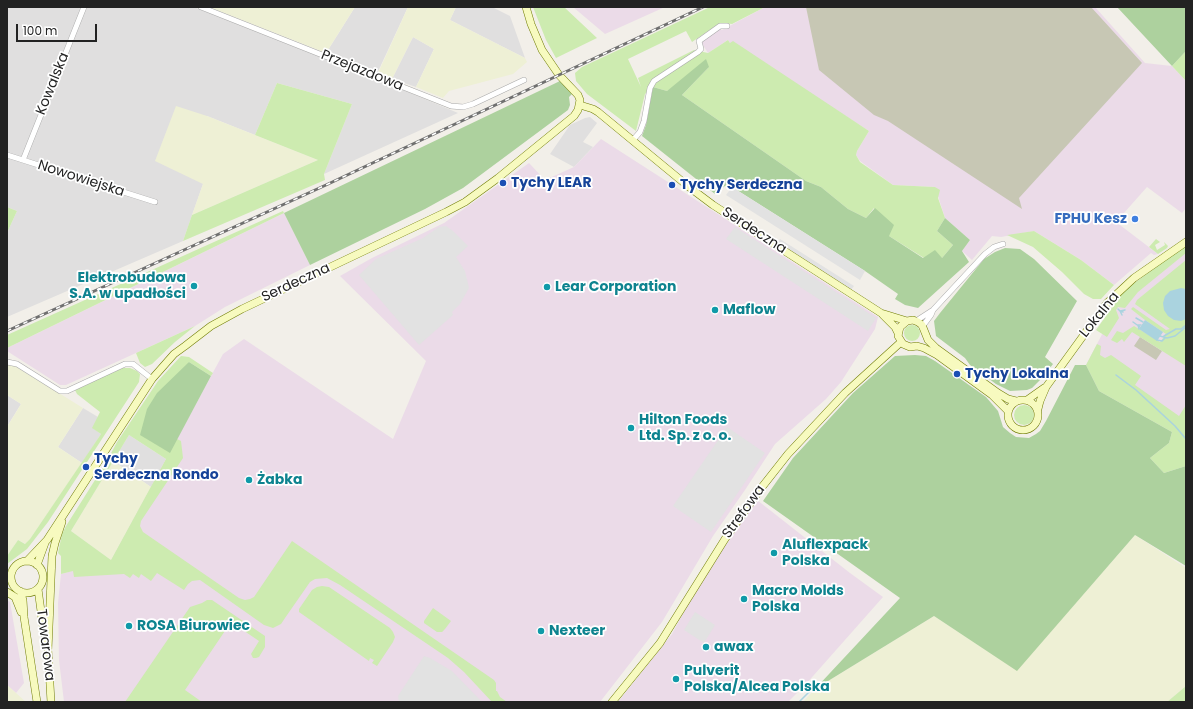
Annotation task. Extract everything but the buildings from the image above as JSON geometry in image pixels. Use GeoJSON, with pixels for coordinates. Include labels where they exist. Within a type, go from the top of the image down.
{"type":"FeatureCollection","features":[{"type":"Feature","properties":{"kind":"street","name":"Kowalska"},"geometry":{"type":"LineString","coordinates":[[23,160],[84,7]]}},
{"type":"Feature","properties":{"kind":"street","name":"Przejazdowa"},"geometry":{"type":"LineString","coordinates":[[201,7],[451,106],[462,107],[472,104],[524,80]]}},
{"type":"Feature","properties":{"kind":"street"},"geometry":{"type":"LineString","coordinates":[[526,7],[531,24],[542,50],[559,75],[578,95],[580,104]]}},
{"type":"Feature","properties":{"kind":"street"},"geometry":{"type":"LineString","coordinates":[[633,140],[640,132],[644,121],[650,88],[654,81],[698,52],[700,49],[699,41],[720,26],[727,26]]}},
{"type":"Feature","properties":{"kind":"street","name":"Serdeczna"},"geometry":{"type":"LineString","coordinates":[[70,502],[152,379],[174,354],[211,326],[242,309],[446,212],[474,196],[574,116],[580,104],[593,108],[707,201],[881,313],[898,333]]}},
{"type":"Feature","properties":{"kind":"street","name":"Nowowiejska"},"geometry":{"type":"LineString","coordinates":[[7,155],[155,202]]}},
{"type":"Feature","properties":{"kind":"street","name":"Lokalna"},"geometry":{"type":"LineString","coordinates":[[1038,409],[1046,387],[1107,303],[1134,278],[1186,242]]}},
{"type":"Feature","properties":{"kind":"street"},"geometry":{"type":"LineString","coordinates":[[916,321],[928,340],[936,348],[998,393],[1008,399],[1016,401],[1027,400],[1033,402],[1038,409],[1038,418],[1034,426],[1026,430],[1014,427],[1009,420],[1008,411],[992,395],[944,360],[924,348],[917,346],[910,347],[900,342],[898,333],[900,327],[907,321],[916,321],[933,310],[985,254],[994,247],[1003,244]]}},
{"type":"Feature","properties":{"kind":"street"},"geometry":{"type":"LineString","coordinates":[[917,346],[922,341],[923,330],[933,310]]}},
{"type":"Feature","properties":{"kind":"street","name":"Serdeczna"},"geometry":{"type":"LineString","coordinates":[[881,313],[907,321]]}},
{"type":"Feature","properties":{"kind":"street","name":"Strefowa"},"geometry":{"type":"LineString","coordinates":[[612,702],[660,643],[723,542],[762,487],[815,424],[845,393],[900,342]]}},
{"type":"Feature","properties":{"kind":"street"},"geometry":{"type":"LineString","coordinates":[[7,362],[17,364],[60,391],[67,391],[125,364],[133,364],[152,379]]}},
{"type":"Feature","properties":{"kind":"street","name":"Lokalna"},"geometry":{"type":"LineString","coordinates":[[1027,400],[1046,387]]}},
{"type":"Feature","properties":{"kind":"street"},"geometry":{"type":"LineString","coordinates":[[1008,411],[1016,401]]}},
{"type":"Feature","properties":{"kind":"street"},"geometry":{"type":"LineString","coordinates":[[27,561],[37,565],[42,572],[43,577],[38,589],[31,592],[20,591],[10,583],[10,574],[19,563],[27,561],[46,540],[70,502]]}},
{"type":"Feature","properties":{"kind":"street"},"geometry":{"type":"LineString","coordinates":[[48,650],[52,556],[59,530],[70,502]]}},
{"type":"Feature","properties":{"kind":"street"},"geometry":{"type":"LineString","coordinates":[[37,565],[46,540]]}},
{"type":"Feature","properties":{"kind":"street","name":"Towarowa"},"geometry":{"type":"LineString","coordinates":[[38,589],[48,650],[51,702]]}},
{"type":"Feature","properties":{"kind":"street","name":"Towarowa"},"geometry":{"type":"LineString","coordinates":[[20,591],[23,600],[24,617],[37,702]]}},
{"type":"Feature","properties":{"kind":"street"},"geometry":{"type":"LineString","coordinates":[[7,592],[14,597],[24,617]]}},
{"type":"Feature","properties":{"kind":"shaded area"},"geometry":{"type":"Polygon","coordinates":[[[7,7],[194,7],[323,58],[355,7],[408,7],[375,78],[458,113],[324,174],[352,104],[277,83],[255,135],[207,116],[203,184],[183,241],[7,317],[7,233],[17,211],[7,207],[7,7]]]}},
{"type":"Feature","properties":{"kind":"shaded area"},"geometry":{"type":"Polygon","coordinates":[[[209,7],[355,7],[326,53],[209,7]]]}},
{"type":"Feature","properties":{"kind":"shaded area"},"geometry":{"type":"Polygon","coordinates":[[[408,7],[456,7],[450,20],[525,58],[527,62],[513,74],[449,91],[443,98],[416,87],[434,49],[413,37],[392,79],[378,73],[408,7]]]}},
{"type":"Feature","properties":{"kind":"shaded area"},"geometry":{"type":"Polygon","coordinates":[[[456,7],[492,7],[510,16],[525,58],[450,20],[456,7]]]}},
{"type":"Feature","properties":{"kind":"shaded area"},"geometry":{"type":"Polygon","coordinates":[[[573,7],[665,7],[605,34],[573,7]]]}},
{"type":"Feature","properties":{"kind":"shaded area"},"geometry":{"type":"Polygon","coordinates":[[[765,7],[1095,7],[1145,63],[1172,66],[1186,81],[1186,208],[1182,213],[1147,187],[1116,222],[1158,254],[1154,255],[1151,253],[1114,285],[1081,260],[1034,231],[1001,237],[992,236],[972,260],[962,251],[970,240],[945,218],[935,187],[893,185],[860,161],[856,155],[857,151],[869,131],[730,43],[728,40],[708,53],[701,42],[720,29],[722,30],[765,7]]]}},
{"type":"Feature","properties":{"kind":"shaded area"},"geometry":{"type":"Polygon","coordinates":[[[806,7],[1091,7],[1142,63],[1019,198],[1022,209],[888,121],[874,115],[819,70],[806,7]]]}},
{"type":"Feature","properties":{"kind":"shaded area"},"geometry":{"type":"Polygon","coordinates":[[[413,37],[434,49],[416,87],[392,79],[413,37]]]}},
{"type":"Feature","properties":{"kind":"shaded area"},"geometry":{"type":"Polygon","coordinates":[[[176,106],[207,116],[318,160],[192,215],[203,184],[155,161],[176,106]]]}},
{"type":"Feature","properties":{"kind":"shaded area"},"geometry":{"type":"Polygon","coordinates":[[[590,117],[597,123],[583,142],[593,147],[574,167],[550,154],[570,125],[590,117]]]}},
{"type":"Feature","properties":{"kind":"shaded area"},"geometry":{"type":"Polygon","coordinates":[[[601,139],[878,317],[875,329],[841,382],[826,399],[775,444],[713,536],[662,622],[600,702],[64,702],[59,660],[58,603],[61,574],[111,560],[223,354],[244,339],[393,439],[426,361],[340,276],[372,258],[444,223],[529,163],[545,180],[574,167],[601,139]]]}},
{"type":"Feature","properties":{"kind":"shaded area"},"geometry":{"type":"Polygon","coordinates":[[[732,187],[865,271],[860,280],[726,195],[732,187]]]}},
{"type":"Feature","properties":{"kind":"shaded area"},"geometry":{"type":"Polygon","coordinates":[[[284,213],[310,265],[225,307],[195,326],[66,385],[60,385],[7,351],[7,348],[284,213]]]}},
{"type":"Feature","properties":{"kind":"shaded area"},"geometry":{"type":"Polygon","coordinates":[[[446,226],[468,246],[456,257],[465,271],[469,288],[460,304],[452,312],[453,315],[419,345],[359,275],[376,259],[423,238],[439,227],[446,226]]]}},
{"type":"Feature","properties":{"kind":"shaded area"},"geometry":{"type":"Polygon","coordinates":[[[735,227],[876,318],[868,331],[726,239],[735,227]]]}},
{"type":"Feature","properties":{"kind":"shaded area"},"geometry":{"type":"Polygon","coordinates":[[[780,239],[854,286],[851,290],[777,243],[780,239]]]}},
{"type":"Feature","properties":{"kind":"shaded area"},"geometry":{"type":"Polygon","coordinates":[[[1186,247],[1186,421],[1086,365],[1122,296],[1186,247]]]}},
{"type":"Feature","properties":{"kind":"shaded area"},"geometry":{"type":"Polygon","coordinates":[[[1140,337],[1162,351],[1156,360],[1134,346],[1140,337]]]}},
{"type":"Feature","properties":{"kind":"shaded area"},"geometry":{"type":"Polygon","coordinates":[[[7,364],[17,367],[83,408],[58,447],[82,463],[26,544],[18,540],[7,556],[7,427],[21,404],[7,395],[7,364]]]}},
{"type":"Feature","properties":{"kind":"shaded area"},"geometry":{"type":"Polygon","coordinates":[[[7,395],[21,404],[8,425],[7,425],[7,395]]]}},
{"type":"Feature","properties":{"kind":"shaded area"},"geometry":{"type":"Polygon","coordinates":[[[83,408],[98,417],[93,428],[101,434],[82,463],[58,447],[83,408]]]}},
{"type":"Feature","properties":{"kind":"shaded area"},"geometry":{"type":"Polygon","coordinates":[[[727,427],[765,453],[711,532],[673,506],[727,427]]]}},
{"type":"Feature","properties":{"kind":"shaded area"},"geometry":{"type":"Polygon","coordinates":[[[129,435],[166,459],[151,487],[113,461],[129,435]]]}},
{"type":"Feature","properties":{"kind":"shaded area"},"geometry":{"type":"Polygon","coordinates":[[[113,461],[151,487],[111,560],[71,531],[113,461]]]}},
{"type":"Feature","properties":{"kind":"shaded area"},"geometry":{"type":"Polygon","coordinates":[[[757,500],[883,597],[806,684],[788,702],[618,702],[672,634],[698,585],[757,500]]]}},
{"type":"Feature","properties":{"kind":"shaded area"},"geometry":{"type":"Polygon","coordinates":[[[1135,535],[1186,568],[1186,686],[1167,702],[803,702],[815,689],[934,616],[1017,670],[1135,535]]]}},
{"type":"Feature","properties":{"kind":"shaded area"},"geometry":{"type":"Polygon","coordinates":[[[7,600],[10,602],[24,683],[16,693],[7,685],[7,600]]]}},
{"type":"Feature","properties":{"kind":"shaded area"},"geometry":{"type":"Polygon","coordinates":[[[695,612],[715,625],[704,643],[684,630],[695,612]]]}},
{"type":"Feature","properties":{"kind":"shaded area"},"geometry":{"type":"Polygon","coordinates":[[[424,656],[452,671],[482,702],[399,702],[398,696],[424,656]]]}},
{"type":"Feature","properties":{"kind":"shaded area"},"geometry":{"type":"Polygon","coordinates":[[[7,685],[16,693],[26,702],[7,702],[7,685]]]}},
{"type":"Feature","properties":{"kind":"green space"},"geometry":{"type":"Polygon","coordinates":[[[533,7],[564,7],[597,38],[556,58],[546,40],[533,7]]]}},
{"type":"Feature","properties":{"kind":"green space"},"geometry":{"type":"Polygon","coordinates":[[[710,7],[765,7],[732,24],[723,23],[717,25],[692,42],[686,31],[628,59],[641,87],[638,78],[694,50],[708,53],[728,40],[730,43],[733,41],[869,131],[857,151],[856,155],[860,162],[893,185],[935,187],[940,190],[938,198],[945,218],[937,231],[953,245],[942,258],[924,258],[889,236],[874,208],[866,218],[848,209],[821,187],[806,181],[682,95],[709,67],[667,91],[653,87],[645,94],[636,131],[587,94],[576,81],[575,73],[582,67],[710,7]]]}},
{"type":"Feature","properties":{"kind":"green space"},"geometry":{"type":"Polygon","coordinates":[[[1117,7],[1186,7],[1186,51],[1172,66],[1117,7]]]}},
{"type":"Feature","properties":{"kind":"green space"},"geometry":{"type":"Polygon","coordinates":[[[1186,51],[1186,81],[1172,66],[1186,51]]]}},
{"type":"Feature","properties":{"kind":"green space"},"geometry":{"type":"Polygon","coordinates":[[[706,59],[709,67],[682,95],[806,181],[821,187],[848,209],[866,218],[875,208],[894,225],[889,236],[923,258],[935,250],[942,258],[953,245],[937,231],[945,218],[970,240],[962,251],[969,262],[918,308],[905,305],[895,299],[898,294],[865,271],[732,187],[725,186],[715,194],[642,136],[646,125],[653,87],[667,91],[706,59]]]}},
{"type":"Feature","properties":{"kind":"green space"},"geometry":{"type":"Polygon","coordinates":[[[560,81],[572,94],[569,97],[570,105],[568,110],[463,188],[425,209],[310,265],[284,213],[560,81]]]}},
{"type":"Feature","properties":{"kind":"green space"},"geometry":{"type":"Polygon","coordinates":[[[277,83],[352,104],[324,174],[325,180],[183,241],[192,215],[318,160],[255,135],[277,83]]]}},
{"type":"Feature","properties":{"kind":"green space"},"geometry":{"type":"Polygon","coordinates":[[[7,207],[17,211],[7,233],[7,207]]]}},
{"type":"Feature","properties":{"kind":"green space"},"geometry":{"type":"Polygon","coordinates":[[[283,211],[284,213],[7,348],[7,335],[283,211]]]}},
{"type":"Feature","properties":{"kind":"green space"},"geometry":{"type":"Polygon","coordinates":[[[1034,231],[1081,260],[1114,285],[1101,299],[1093,299],[1084,294],[1062,272],[1033,247],[1007,235],[1034,231]]]}},
{"type":"Feature","properties":{"kind":"green space"},"geometry":{"type":"Polygon","coordinates":[[[1156,239],[1160,242],[1155,245],[1157,250],[1165,245],[1164,242],[1168,246],[1158,254],[1149,247],[1156,239]]]}},
{"type":"Feature","properties":{"kind":"green space"},"geometry":{"type":"Polygon","coordinates":[[[1186,245],[1186,253],[1138,292],[1125,308],[1118,307],[1116,310],[1119,318],[1107,337],[1096,330],[1120,296],[1129,287],[1186,245]]]}},
{"type":"Feature","properties":{"kind":"green space"},"geometry":{"type":"Polygon","coordinates":[[[1005,248],[1020,249],[1034,259],[1077,301],[1045,357],[1053,364],[1032,388],[1027,390],[1010,391],[996,384],[970,365],[965,358],[936,336],[934,321],[940,313],[984,259],[1005,248]]]}},
{"type":"Feature","properties":{"kind":"green space"},"geometry":{"type":"Polygon","coordinates":[[[1186,260],[1186,366],[1132,332],[1124,342],[1122,339],[1117,343],[1111,340],[1117,331],[1123,333],[1134,326],[1160,342],[1166,334],[1131,309],[1133,307],[1166,330],[1170,329],[1135,304],[1137,300],[1186,260]]]}},
{"type":"Feature","properties":{"kind":"green space"},"geometry":{"type":"Polygon","coordinates":[[[912,325],[918,327],[920,333],[918,339],[912,341],[906,339],[904,333],[906,327],[912,325]]]}},
{"type":"Feature","properties":{"kind":"green space"},"geometry":{"type":"Polygon","coordinates":[[[195,326],[175,342],[152,364],[145,367],[140,363],[136,353],[195,326]]]}},
{"type":"Feature","properties":{"kind":"green space"},"geometry":{"type":"Polygon","coordinates":[[[1097,344],[1101,346],[1100,355],[1105,358],[1111,355],[1141,376],[1135,385],[1179,416],[1186,405],[1186,466],[1164,473],[1150,458],[1169,443],[1172,432],[1099,391],[1086,365],[1097,344]]]}},
{"type":"Feature","properties":{"kind":"green space"},"geometry":{"type":"Polygon","coordinates":[[[181,356],[189,357],[213,373],[211,376],[189,362],[177,439],[181,441],[183,458],[141,521],[140,526],[143,532],[239,598],[245,600],[254,597],[292,541],[494,680],[496,683],[496,691],[500,697],[507,702],[492,702],[464,672],[448,658],[340,585],[327,578],[315,579],[310,582],[281,624],[273,628],[264,625],[200,580],[192,581],[184,590],[157,573],[151,581],[141,574],[139,578],[133,574],[130,578],[124,574],[74,577],[73,571],[61,574],[61,556],[58,553],[62,534],[66,526],[107,461],[117,442],[158,381],[181,356]],[[129,435],[71,531],[111,560],[166,459],[129,435]]]}},
{"type":"Feature","properties":{"kind":"green space"},"geometry":{"type":"Polygon","coordinates":[[[895,356],[926,356],[935,361],[986,397],[998,411],[1003,427],[1016,437],[1029,438],[1040,431],[1075,365],[1086,365],[1099,391],[1172,432],[1169,443],[1150,458],[1164,473],[1186,466],[1186,566],[1135,535],[1017,671],[934,616],[815,689],[900,598],[763,501],[793,458],[853,393],[895,356]]]}},
{"type":"Feature","properties":{"kind":"green space"},"geometry":{"type":"Polygon","coordinates":[[[189,362],[211,376],[170,453],[140,435],[147,409],[157,393],[189,362]]]}},
{"type":"Feature","properties":{"kind":"green space"},"geometry":{"type":"Polygon","coordinates":[[[122,368],[130,368],[137,371],[140,374],[139,382],[48,522],[27,549],[7,564],[7,556],[18,540],[25,544],[30,539],[101,434],[92,428],[100,412],[77,394],[75,390],[122,368]]]}},
{"type":"Feature","properties":{"kind":"green space"},"geometry":{"type":"Polygon","coordinates":[[[1024,405],[1031,408],[1034,415],[1031,422],[1024,425],[1017,422],[1014,415],[1017,408],[1024,405]]]}},
{"type":"Feature","properties":{"kind":"green space"},"geometry":{"type":"Polygon","coordinates":[[[322,586],[329,587],[390,628],[393,632],[395,637],[393,642],[377,666],[372,663],[374,660],[370,658],[369,661],[299,612],[299,609],[312,590],[322,586]]]}},
{"type":"Feature","properties":{"kind":"green space"},"geometry":{"type":"Polygon","coordinates":[[[207,600],[212,600],[265,636],[265,647],[259,657],[253,658],[251,654],[259,641],[231,622],[185,690],[202,702],[125,702],[190,607],[207,600]]]}},
{"type":"Feature","properties":{"kind":"green space"},"geometry":{"type":"Polygon","coordinates":[[[433,608],[451,621],[442,632],[437,632],[424,623],[433,608]]]}},
{"type":"Feature","properties":{"kind":"green space"},"geometry":{"type":"Polygon","coordinates":[[[1186,686],[1186,702],[1167,702],[1186,686]]]}},
{"type":"Feature","properties":{"kind":"water"},"geometry":{"type":"Polygon","coordinates":[[[1181,288],[1186,289],[1186,319],[1181,321],[1174,320],[1168,316],[1164,310],[1163,303],[1165,296],[1170,291],[1181,288]]]}},
{"type":"Feature","properties":{"kind":"water"},"geometry":{"type":"Polygon","coordinates":[[[1145,320],[1163,332],[1157,341],[1139,329],[1145,320]]]}},
{"type":"Feature","properties":{"kind":"waterway"},"geometry":{"type":"LineString","coordinates":[[1118,309],[1122,315]]}},
{"type":"Feature","properties":{"kind":"waterway"},"geometry":{"type":"LineString","coordinates":[[1123,312],[1120,311],[1125,310]]}},
{"type":"Feature","properties":{"kind":"waterway"},"geometry":{"type":"LineString","coordinates":[[1136,318],[1143,322]]}},
{"type":"Feature","properties":{"kind":"waterway"},"geometry":{"type":"LineString","coordinates":[[1133,322],[1140,327]]}},
{"type":"Feature","properties":{"kind":"waterway"},"geometry":{"type":"LineString","coordinates":[[1139,329],[1138,325],[1141,325]]}},
{"type":"Feature","properties":{"kind":"waterway"},"geometry":{"type":"LineString","coordinates":[[1164,336],[1176,329],[1181,329],[1186,325]]}},
{"type":"Feature","properties":{"kind":"waterway"},"geometry":{"type":"LineString","coordinates":[[1160,336],[1167,338],[1175,336],[1186,327]]}},
{"type":"Feature","properties":{"kind":"waterway"},"geometry":{"type":"LineString","coordinates":[[1157,340],[1162,341],[1165,338]]}},
{"type":"Feature","properties":{"kind":"waterway"},"geometry":{"type":"LineString","coordinates":[[1116,375],[1136,390],[1175,426],[1186,439]]}},
{"type":"Feature","properties":{"kind":"waterway"},"geometry":{"type":"LineString","coordinates":[[799,702],[813,688]]}},
{"type":"Feature","properties":{"kind":"railway"},"geometry":{"type":"LineString","coordinates":[[7,331],[326,185],[703,7]]}},
{"type":"Feature","properties":{"kind":"place","name":"Tychy LEAR"},"geometry":{"type":"Point","coordinates":[503,183]}},
{"type":"Feature","properties":{"kind":"place","name":"Tychy Serdeczna"},"geometry":{"type":"Point","coordinates":[672,185]}},
{"type":"Feature","properties":{"kind":"place","name":"FPHU Kesz"},"geometry":{"type":"Point","coordinates":[1135,219]}},
{"type":"Feature","properties":{"kind":"place","name":"Elektrobudowa S.A. w upadłości"},"geometry":{"type":"Point","coordinates":[194,286]}},
{"type":"Feature","properties":{"kind":"place","name":"Lear Corporation"},"geometry":{"type":"Point","coordinates":[547,287]}},
{"type":"Feature","properties":{"kind":"place","name":"Maflow"},"geometry":{"type":"Point","coordinates":[715,310]}},
{"type":"Feature","properties":{"kind":"place","name":"Tychy Lokalna"},"geometry":{"type":"Point","coordinates":[957,374]}},
{"type":"Feature","properties":{"kind":"place","name":"Hilton Foods Ltd. Sp. z o. o."},"geometry":{"type":"Point","coordinates":[631,428]}},
{"type":"Feature","properties":{"kind":"place","name":"Tychy Serdeczna Rondo"},"geometry":{"type":"Point","coordinates":[86,467]}},
{"type":"Feature","properties":{"kind":"place","name":"Żabka"},"geometry":{"type":"Point","coordinates":[249,480]}},
{"type":"Feature","properties":{"kind":"place","name":"Aluflexpack Polska"},"geometry":{"type":"Point","coordinates":[774,553]}},
{"type":"Feature","properties":{"kind":"place","name":"Macro Molds Polska"},"geometry":{"type":"Point","coordinates":[744,599]}},
{"type":"Feature","properties":{"kind":"place","name":"ROSA Biurowiec"},"geometry":{"type":"Point","coordinates":[129,626]}},
{"type":"Feature","properties":{"kind":"place","name":"Nexteer"},"geometry":{"type":"Point","coordinates":[541,631]}},
{"type":"Feature","properties":{"kind":"place","name":"awax"},"geometry":{"type":"Point","coordinates":[706,647]}},
{"type":"Feature","properties":{"kind":"place","name":"Pulverit Polska/Alcea Polska"},"geometry":{"type":"Point","coordinates":[676,679]}}]}
